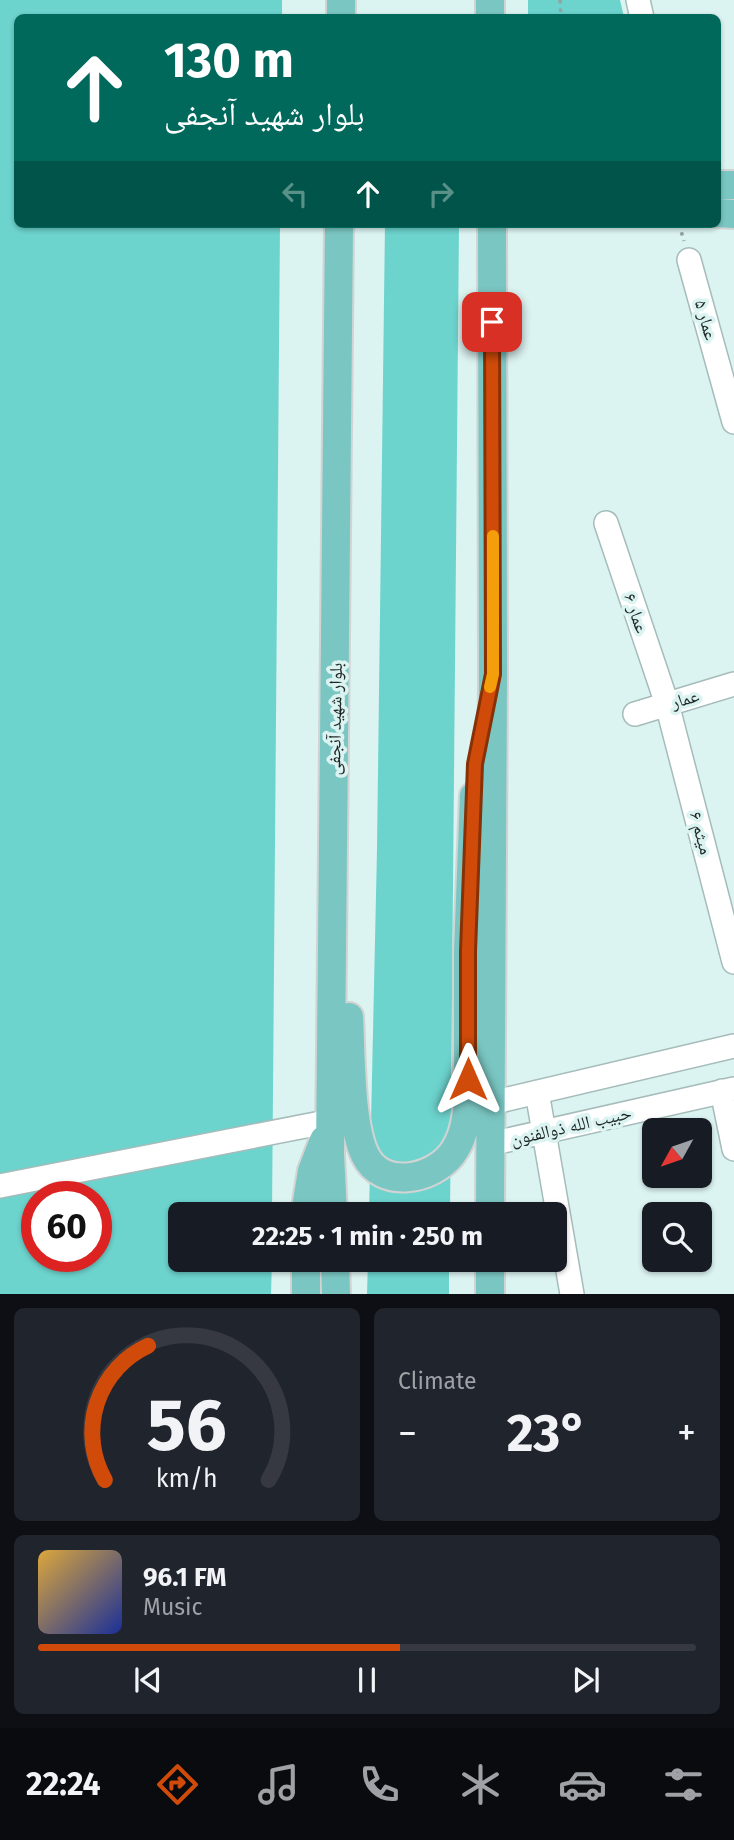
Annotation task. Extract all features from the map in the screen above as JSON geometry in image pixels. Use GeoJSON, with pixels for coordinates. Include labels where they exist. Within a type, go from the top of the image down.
{"type":"FeatureCollection","features":[{"type":"Feature","properties":{"kind":"main road","name":"بلوار شهید آنجفی"},"geometry":{"type":"LineString","coordinates":[[333,1202],[331,1121],[339,228]]}},
{"type":"Feature","properties":{"kind":"main road"},"geometry":{"type":"LineString","coordinates":[[490,1202],[492,228]]}},
{"type":"Feature","properties":{"kind":"main road"},"geometry":{"type":"LineString","coordinates":[[492,268],[509,228]]}},
{"type":"Feature","properties":{"kind":"main road"},"geometry":{"type":"LineString","coordinates":[[333,904],[347,981],[360,1143],[367,1159],[394,1177],[405,1179],[427,1173],[450,1157],[465,1128],[468,1104],[468,951],[475,764],[493,674]]}},
{"type":"Feature","properties":{"kind":"main road"},"geometry":{"type":"LineString","coordinates":[[307,1202],[312,1171],[331,1121]]}},
{"type":"Feature","properties":{"kind":"main road"},"geometry":{"type":"LineString","coordinates":[[306,1272],[306,1294]]}},
{"type":"Feature","properties":{"kind":"main road"},"geometry":{"type":"LineString","coordinates":[[335,1272],[336,1294]]}},
{"type":"Feature","properties":{"kind":"main road"},"geometry":{"type":"LineString","coordinates":[[490,1272],[490,1294]]}},
{"type":"Feature","properties":{"kind":"street","name":"عمار ۵"},"geometry":{"type":"LineString","coordinates":[[689,260],[734,422]]}},
{"type":"Feature","properties":{"kind":"street","name":"عمار ۶"},"geometry":{"type":"LineString","coordinates":[[606,523],[667,704]]}},
{"type":"Feature","properties":{"kind":"street","name":"عمار"},"geometry":{"type":"LineString","coordinates":[[635,714],[734,684]]}},
{"type":"Feature","properties":{"kind":"street","name":"میثم ۶"},"geometry":{"type":"LineString","coordinates":[[667,704],[734,962]]}},
{"type":"Feature","properties":{"kind":"street"},"geometry":{"type":"LineString","coordinates":[[491,1103],[734,1046]]}},
{"type":"Feature","properties":{"kind":"street"},"geometry":{"type":"LineString","coordinates":[[728,1090],[734,1149]]}},
{"type":"Feature","properties":{"kind":"street","name":"حبیب الله ذوالفنون"},"geometry":{"type":"LineString","coordinates":[[490,1144],[728,1090]]}},
{"type":"Feature","properties":{"kind":"street"},"geometry":{"type":"LineString","coordinates":[[537,1092],[572,1294]]}},
{"type":"Feature","properties":{"kind":"street"},"geometry":{"type":"LineString","coordinates":[[0,1186],[331,1121]]}},
{"type":"Feature","properties":{"kind":"shaded area"},"geometry":{"type":"Polygon","coordinates":[[[0,0],[282,0],[282,14],[14,14],[14,228],[280,228],[272,1202],[168,1202],[168,1272],[272,1272],[271,1294],[0,1294],[0,0]]]}},
{"type":"Feature","properties":{"kind":"shaded area"},"geometry":{"type":"Polygon","coordinates":[[[528,0],[620,0],[623,14],[528,14],[528,0]]]}},
{"type":"Feature","properties":{"kind":"shaded area"},"geometry":{"type":"Polygon","coordinates":[[[385,228],[459,228],[450,1202],[369,1202],[385,228]]]}},
{"type":"Feature","properties":{"kind":"shaded area"},"geometry":{"type":"Polygon","coordinates":[[[368,1272],[449,1272],[449,1294],[367,1294],[368,1272]]]}},
{"type":"Feature","properties":{"kind":"slow traffic"},"geometry":{"type":"LineString","coordinates":[[490,687],[493,674],[493,536]]}},
{"type":"Feature","properties":{"kind":"route"},"geometry":{"type":"LineString","coordinates":[[468,1079],[468,951],[475,764],[493,674],[492,322]]}}]}
